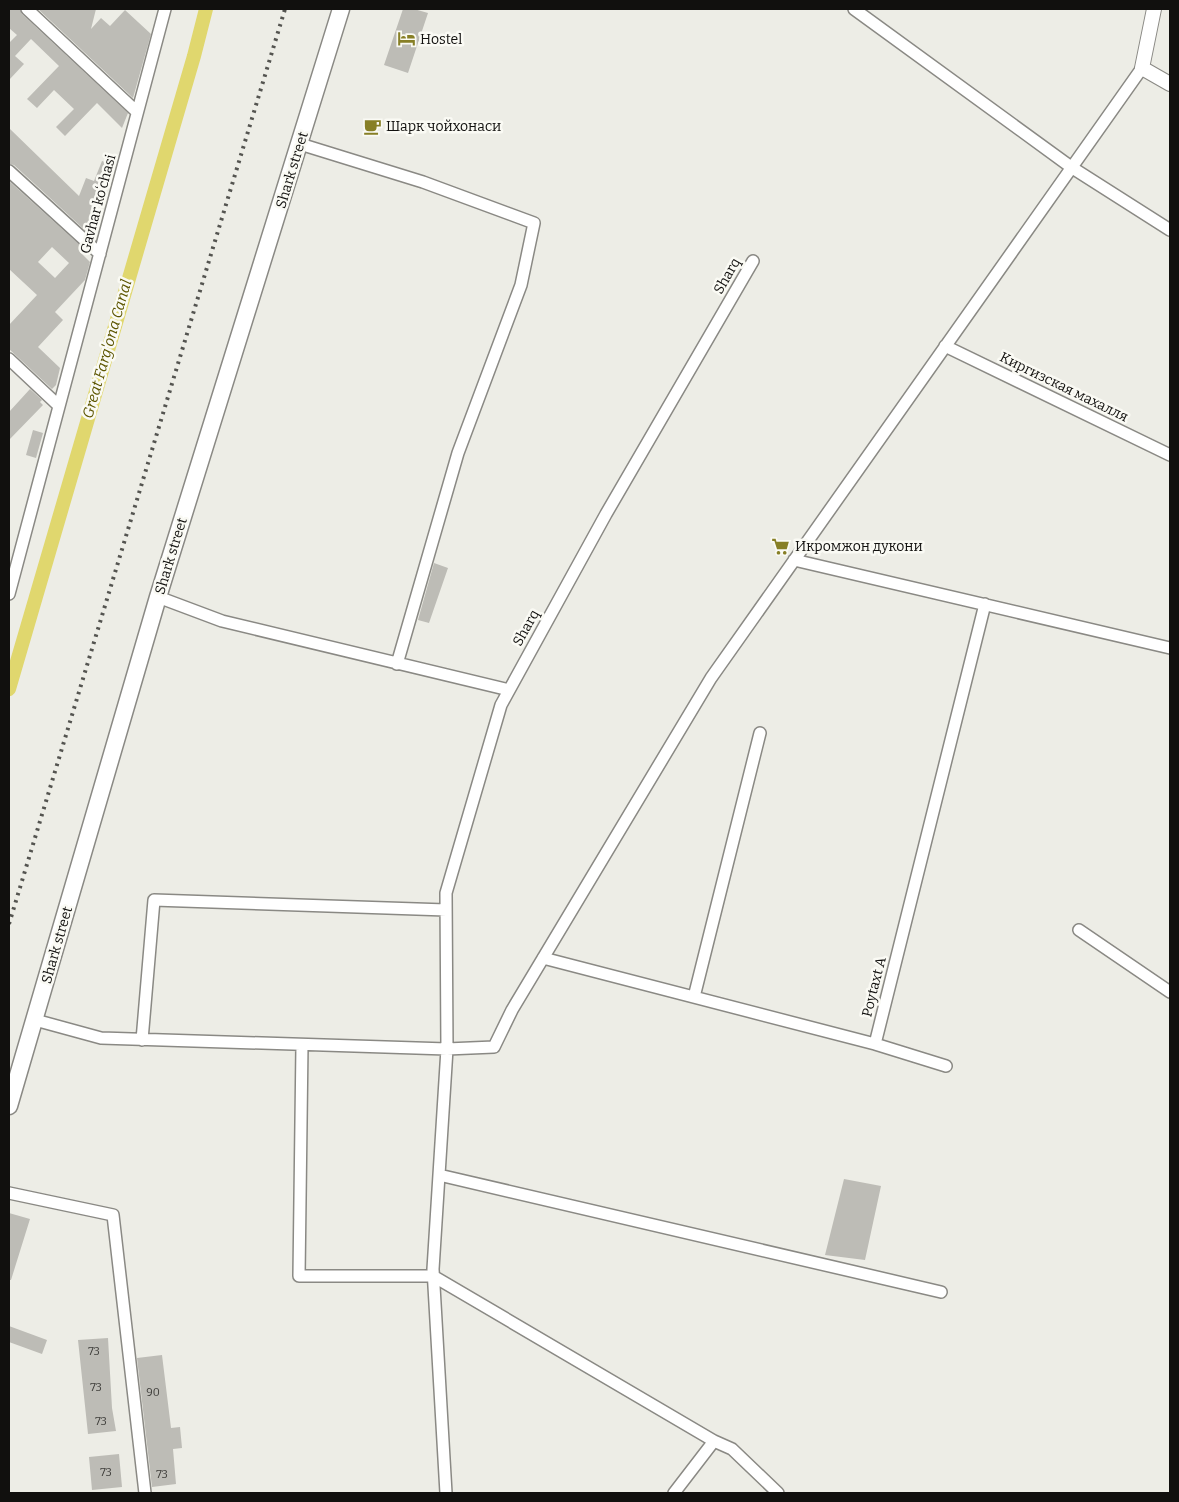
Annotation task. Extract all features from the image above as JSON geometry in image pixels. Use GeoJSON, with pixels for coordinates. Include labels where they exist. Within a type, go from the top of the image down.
{"type":"FeatureCollection","features":[{"type":"Feature","properties":{"kind":"main road","name":"Shark street"},"geometry":{"type":"LineString","coordinates":[[9,1106],[158,597],[341,9]]}},
{"type":"Feature","properties":{"kind":"street"},"geometry":{"type":"LineString","coordinates":[[27,9],[137,112]]}},
{"type":"Feature","properties":{"kind":"street","name":"Gavhar koʻchasi"},"geometry":{"type":"LineString","coordinates":[[9,594],[164,9]]}},
{"type":"Feature","properties":{"kind":"street"},"geometry":{"type":"LineString","coordinates":[[854,9],[1071,167],[1170,230]]}},
{"type":"Feature","properties":{"kind":"street"},"geometry":{"type":"LineString","coordinates":[[35,1020],[101,1038],[447,1049],[494,1047],[512,1010],[712,678],[1142,68],[1154,9]]}},
{"type":"Feature","properties":{"kind":"street"},"geometry":{"type":"LineString","coordinates":[[1142,68],[1170,84]]}},
{"type":"Feature","properties":{"kind":"street"},"geometry":{"type":"LineString","coordinates":[[300,144],[422,182],[534,223],[521,285],[458,453],[397,664]]}},
{"type":"Feature","properties":{"kind":"street"},"geometry":{"type":"LineString","coordinates":[[9,171],[100,254]]}},
{"type":"Feature","properties":{"kind":"street","name":"Sharq"},"geometry":{"type":"LineString","coordinates":[[446,1493],[433,1276],[447,1049],[446,893],[501,705],[606,514],[753,260]]}},
{"type":"Feature","properties":{"kind":"street","name":"Киргизская махалля"},"geometry":{"type":"LineString","coordinates":[[945,346],[1170,455]]}},
{"type":"Feature","properties":{"kind":"street"},"geometry":{"type":"LineString","coordinates":[[9,359],[59,406]]}},
{"type":"Feature","properties":{"kind":"street"},"geometry":{"type":"LineString","coordinates":[[9,550],[19,559]]}},
{"type":"Feature","properties":{"kind":"street"},"geometry":{"type":"LineString","coordinates":[[794,560],[1169,646]]}},
{"type":"Feature","properties":{"kind":"street"},"geometry":{"type":"LineString","coordinates":[[158,597],[222,621],[509,690]]}},
{"type":"Feature","properties":{"kind":"street","name":"Poytaxt A"},"geometry":{"type":"LineString","coordinates":[[876,1044],[985,604]]}},
{"type":"Feature","properties":{"kind":"street"},"geometry":{"type":"LineString","coordinates":[[694,997],[760,733]]}},
{"type":"Feature","properties":{"kind":"street"},"geometry":{"type":"LineString","coordinates":[[142,1040],[154,900],[446,910]]}},
{"type":"Feature","properties":{"kind":"street"},"geometry":{"type":"LineString","coordinates":[[1079,930],[1170,992]]}},
{"type":"Feature","properties":{"kind":"street"},"geometry":{"type":"LineString","coordinates":[[543,958],[876,1044],[946,1066]]}},
{"type":"Feature","properties":{"kind":"street"},"geometry":{"type":"LineString","coordinates":[[302,1045],[299,1276],[433,1276],[714,1441],[732,1449],[778,1493]]}},
{"type":"Feature","properties":{"kind":"street"},"geometry":{"type":"LineString","coordinates":[[439,1175],[942,1292]]}},
{"type":"Feature","properties":{"kind":"street"},"geometry":{"type":"LineString","coordinates":[[9,1193],[113,1215],[145,1493]]}},
{"type":"Feature","properties":{"kind":"street"},"geometry":{"type":"LineString","coordinates":[[674,1493],[714,1441]]}},
{"type":"Feature","properties":{"kind":"building"},"geometry":{"type":"Polygon","coordinates":[[[9,9],[20,9],[22,14],[128,113],[122,128],[97,103],[65,136],[56,127],[74,109],[54,90],[37,108],[27,99],[59,66],[31,39],[15,56],[24,64],[9,80],[9,43],[17,35],[9,28],[9,9]]]}},
{"type":"Feature","properties":{"kind":"building"},"geometry":{"type":"Polygon","coordinates":[[[38,9],[96,9],[91,29],[101,18],[110,26],[125,10],[151,34],[133,98],[38,9]]]}},
{"type":"Feature","properties":{"kind":"building","name":"Hostel"},"geometry":{"type":"Polygon","coordinates":[[[403,9],[414,9],[428,13],[408,73],[384,65],[403,9]]]}},
{"type":"Feature","properties":{"kind":"building"},"geometry":{"type":"Polygon","coordinates":[[[9,128],[79,196],[86,178],[94,181],[102,161],[113,165],[87,232],[14,165],[9,164],[9,128]]]}},
{"type":"Feature","properties":{"kind":"building"},"geometry":{"type":"Polygon","coordinates":[[[9,181],[82,247],[80,252],[90,262],[85,280],[55,312],[63,320],[38,347],[60,368],[56,385],[52,389],[9,349],[9,325],[37,295],[9,269],[9,181]],[[52,247],[38,262],[55,278],[69,263],[52,247]]]}},
{"type":"Feature","properties":{"kind":"building"},"geometry":{"type":"Polygon","coordinates":[[[30,389],[42,400],[40,402],[43,405],[9,440],[9,412],[30,389]]]}},
{"type":"Feature","properties":{"kind":"building"},"geometry":{"type":"Polygon","coordinates":[[[33,430],[43,433],[36,458],[26,455],[33,430]]]}},
{"type":"Feature","properties":{"kind":"building"},"geometry":{"type":"Polygon","coordinates":[[[434,563],[448,568],[429,623],[418,620],[434,563]]]}},
{"type":"Feature","properties":{"kind":"building"},"geometry":{"type":"Polygon","coordinates":[[[844,1179],[881,1186],[865,1260],[825,1255],[844,1179]]]}},
{"type":"Feature","properties":{"kind":"building"},"geometry":{"type":"Polygon","coordinates":[[[9,1213],[30,1219],[11,1280],[9,1280],[9,1213]]]}},
{"type":"Feature","properties":{"kind":"building"},"geometry":{"type":"Polygon","coordinates":[[[9,1326],[47,1340],[42,1354],[9,1342],[9,1326]]]}},
{"type":"Feature","properties":{"kind":"building"},"geometry":{"type":"Polygon","coordinates":[[[108,1338],[112,1408],[116,1431],[88,1434],[78,1340],[108,1338]]]}},
{"type":"Feature","properties":{"kind":"building"},"geometry":{"type":"Polygon","coordinates":[[[162,1355],[171,1428],[180,1427],[182,1448],[173,1449],[176,1484],[152,1487],[137,1358],[162,1355]]]}},
{"type":"Feature","properties":{"kind":"building"},"geometry":{"type":"Polygon","coordinates":[[[119,1454],[122,1487],[92,1490],[89,1457],[119,1454]]]}},
{"type":"Feature","properties":{"kind":"waterway","name":"Great Farg'ona Canal"},"geometry":{"type":"LineString","coordinates":[[9,689],[194,56],[206,9]]}},
{"type":"Feature","properties":{"kind":"railway"},"geometry":{"type":"LineString","coordinates":[[9,924],[285,9]]}},
{"type":"Feature","properties":{"kind":"place","name":"Hostel"},"geometry":{"type":"Point","coordinates":[406,39]}},
{"type":"Feature","properties":{"kind":"place","name":"Шарк чойхонаси"},"geometry":{"type":"Point","coordinates":[372,126]}},
{"type":"Feature","properties":{"kind":"place","name":"Икромжон дукони"},"geometry":{"type":"Point","coordinates":[781,546]}}]}
